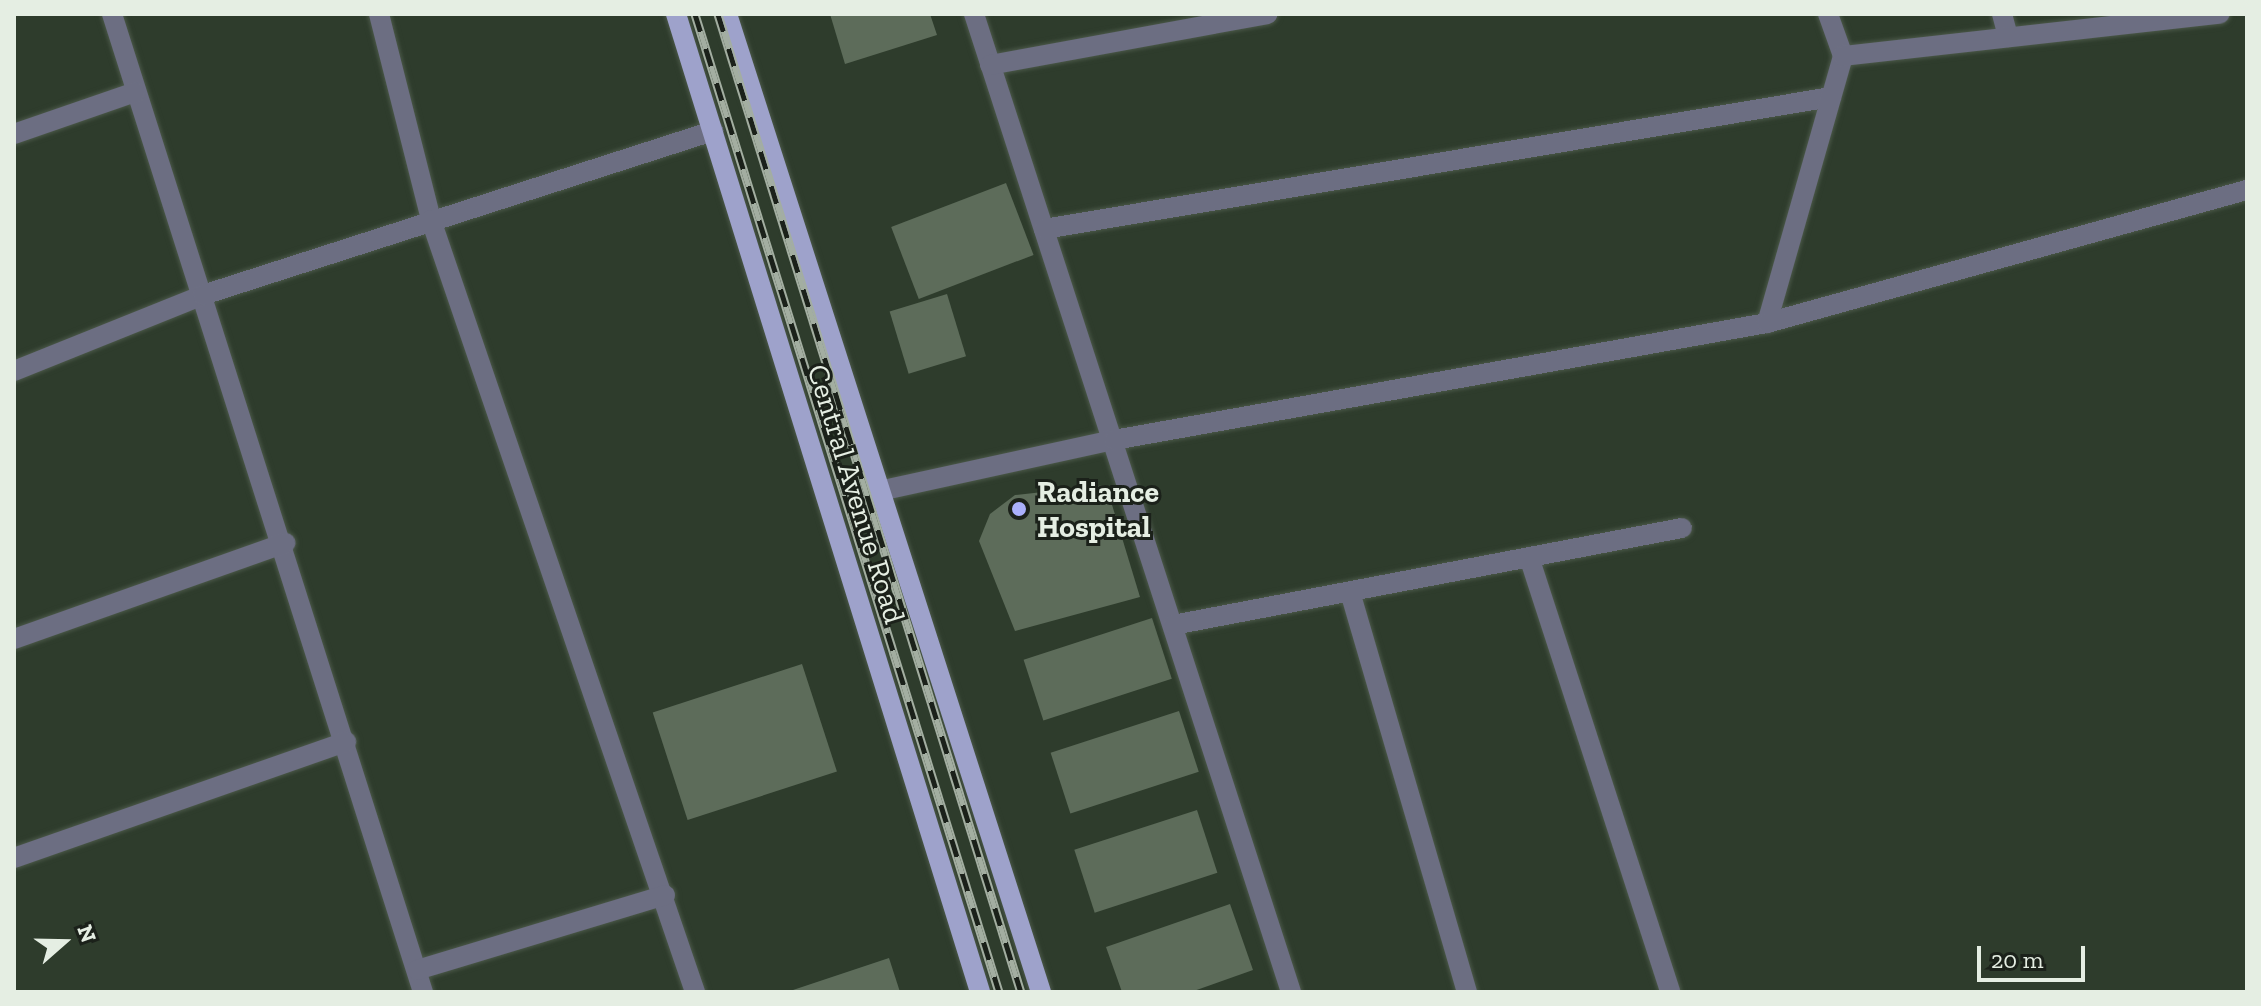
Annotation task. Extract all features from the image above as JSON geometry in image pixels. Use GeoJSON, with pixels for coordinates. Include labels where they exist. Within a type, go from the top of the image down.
{"type":"FeatureCollection","features":[{"type":"Feature","properties":{"kind":"main road","name":"Central Avenue Road"},"geometry":{"type":"LineString","coordinates":[[676,14],[980,992]]}},
{"type":"Feature","properties":{"kind":"main road"},"geometry":{"type":"LineString","coordinates":[[727,14],[783,204],[884,490],[1041,992]]}},
{"type":"Feature","properties":{"kind":"street"},"geometry":{"type":"LineString","coordinates":[[112,14],[285,543],[423,992]]}},
{"type":"Feature","properties":{"kind":"street"},"geometry":{"type":"LineString","coordinates":[[379,14],[431,220],[546,571],[665,895],[695,992]]}},
{"type":"Feature","properties":{"kind":"street"},"geometry":{"type":"LineString","coordinates":[[974,14],[1291,992]]}},
{"type":"Feature","properties":{"kind":"street"},"geometry":{"type":"LineString","coordinates":[[990,65],[1188,21],[1267,14]]}},
{"type":"Feature","properties":{"kind":"street"},"geometry":{"type":"LineString","coordinates":[[1767,323],[1843,56],[1828,14]]}},
{"type":"Feature","properties":{"kind":"street"},"geometry":{"type":"LineString","coordinates":[[2002,14],[2008,37]]}},
{"type":"Feature","properties":{"kind":"street"},"geometry":{"type":"LineString","coordinates":[[1843,56],[2220,14]]}},
{"type":"Feature","properties":{"kind":"street"},"geometry":{"type":"LineString","coordinates":[[14,134],[135,92]]}},
{"type":"Feature","properties":{"kind":"street"},"geometry":{"type":"LineString","coordinates":[[1044,229],[1831,97]]}},
{"type":"Feature","properties":{"kind":"street"},"geometry":{"type":"LineString","coordinates":[[14,371],[203,295],[713,131]]}},
{"type":"Feature","properties":{"kind":"street"},"geometry":{"type":"LineString","coordinates":[[884,490],[1114,440],[1767,323],[2247,190]]}},
{"type":"Feature","properties":{"kind":"street"},"geometry":{"type":"LineString","coordinates":[[1173,625],[1530,560],[1682,528]]}},
{"type":"Feature","properties":{"kind":"street"},"geometry":{"type":"LineString","coordinates":[[14,639],[285,543]]}},
{"type":"Feature","properties":{"kind":"street"},"geometry":{"type":"LineString","coordinates":[[1530,560],[1670,992]]}},
{"type":"Feature","properties":{"kind":"street"},"geometry":{"type":"LineString","coordinates":[[1350,592],[1467,992]]}},
{"type":"Feature","properties":{"kind":"street"},"geometry":{"type":"LineString","coordinates":[[14,858],[346,742]]}},
{"type":"Feature","properties":{"kind":"street"},"geometry":{"type":"LineString","coordinates":[[417,970],[665,895]]}},
{"type":"Feature","properties":{"kind":"building"},"geometry":{"type":"Polygon","coordinates":[[[830,14],[930,14],[937,35],[845,64],[830,14]]]}},
{"type":"Feature","properties":{"kind":"building"},"geometry":{"type":"Polygon","coordinates":[[[1006,183],[1034,255],[919,299],[891,227],[1006,183]]]}},
{"type":"Feature","properties":{"kind":"building"},"geometry":{"type":"Polygon","coordinates":[[[947,294],[966,356],[909,374],[890,312],[947,294]]]}},
{"type":"Feature","properties":{"kind":"building"},"geometry":{"type":"Polygon","coordinates":[[[1106,485],[1140,597],[1015,631],[979,541],[990,514],[1015,495],[1106,485]]]}},
{"type":"Feature","properties":{"kind":"building"},"geometry":{"type":"Polygon","coordinates":[[[1152,618],[1172,679],[1043,721],[1024,660],[1152,618]]]}},
{"type":"Feature","properties":{"kind":"building"},"geometry":{"type":"Polygon","coordinates":[[[802,664],[837,771],[688,820],[653,713],[802,664]]]}},
{"type":"Feature","properties":{"kind":"building"},"geometry":{"type":"Polygon","coordinates":[[[1179,711],[1199,772],[1070,814],[1051,753],[1179,711]]]}},
{"type":"Feature","properties":{"kind":"building"},"geometry":{"type":"Polygon","coordinates":[[[1197,810],[1217,873],[1095,913],[1074,850],[1197,810]]]}},
{"type":"Feature","properties":{"kind":"building"},"geometry":{"type":"Polygon","coordinates":[[[1230,904],[1253,970],[1191,992],[1122,992],[1106,947],[1230,904]]]}},
{"type":"Feature","properties":{"kind":"building"},"geometry":{"type":"Polygon","coordinates":[[[889,958],[900,992],[790,992],[790,991],[889,958]]]}},
{"type":"Feature","properties":{"kind":"railway"},"geometry":{"type":"LineString","coordinates":[[695,14],[999,992]]}},
{"type":"Feature","properties":{"kind":"railway"},"geometry":{"type":"LineString","coordinates":[[718,14],[1021,992]]}},
{"type":"Feature","properties":{"kind":"place","name":"Radiance Hospital"},"geometry":{"type":"Point","coordinates":[1019,509]}}]}
